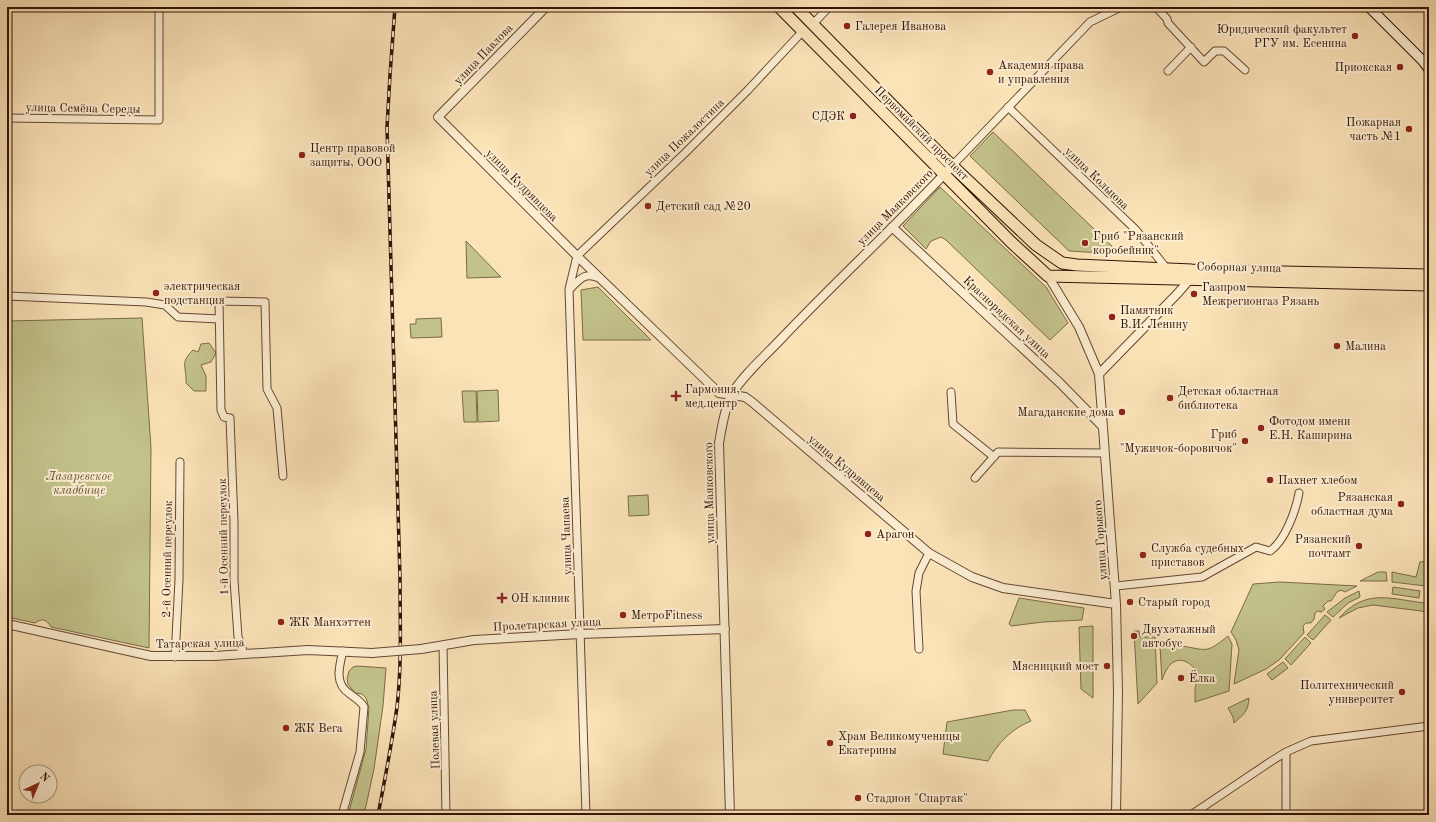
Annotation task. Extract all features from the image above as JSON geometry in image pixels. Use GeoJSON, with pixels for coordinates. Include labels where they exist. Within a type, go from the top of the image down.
{"type":"FeatureCollection","features":[{"type":"Feature","properties":{"kind":"main road","name":"Первомайский проспект"},"geometry":{"type":"LineString","coordinates":[[779,7],[949,170],[1036,245],[1062,263]]}},
{"type":"Feature","properties":{"kind":"main road","name":"Первомайский проспект"},"geometry":{"type":"LineString","coordinates":[[796,7],[949,170],[1011,242],[1048,276]]}},
{"type":"Feature","properties":{"kind":"main road"},"geometry":{"type":"LineString","coordinates":[[1369,7],[1422,60],[1429,69]]}},
{"type":"Feature","properties":{"kind":"main road","name":"Соборная улица"},"geometry":{"type":"LineString","coordinates":[[1062,263],[1166,269],[1429,275]]}},
{"type":"Feature","properties":{"kind":"main road","name":"Соборная улица"},"geometry":{"type":"LineString","coordinates":[[1048,276],[1429,285]]}},
{"type":"Feature","properties":{"kind":"street","name":"улица Семёна Середы"},"geometry":{"type":"LineString","coordinates":[[7,118],[159,120],[159,7]]}},
{"type":"Feature","properties":{"kind":"street","name":"улица Павлова"},"geometry":{"type":"LineString","coordinates":[[438,117],[546,7]]}},
{"type":"Feature","properties":{"kind":"street"},"geometry":{"type":"LineString","coordinates":[[813,24],[829,7]]}},
{"type":"Feature","properties":{"kind":"street"},"geometry":{"type":"LineString","coordinates":[[1156,7],[1204,62],[1215,51],[1224,51],[1245,70]]}},
{"type":"Feature","properties":{"kind":"street"},"geometry":{"type":"LineString","coordinates":[[949,170],[1090,22],[1119,8]]}},
{"type":"Feature","properties":{"kind":"street","name":"улица Пожалостина"},"geometry":{"type":"LineString","coordinates":[[577,256],[684,154],[804,31]]}},
{"type":"Feature","properties":{"kind":"street"},"geometry":{"type":"LineString","coordinates":[[1168,71],[1191,47]]}},
{"type":"Feature","properties":{"kind":"street","name":"улица Кольцова"},"geometry":{"type":"LineString","coordinates":[[1008,107],[1136,230],[1166,269]]}},
{"type":"Feature","properties":{"kind":"street","name":"улица Кудрявцева"},"geometry":{"type":"LineString","coordinates":[[438,117],[600,279],[719,393],[745,397],[752,402],[930,553],[972,577],[1003,588],[1116,604]]}},
{"type":"Feature","properties":{"kind":"street","name":"улица Маяковского"},"geometry":{"type":"LineString","coordinates":[[730,815],[719,443],[723,420],[732,395],[744,379],[799,320],[949,170]]}},
{"type":"Feature","properties":{"kind":"street","name":"Краснорядская улица"},"geometry":{"type":"LineString","coordinates":[[892,227],[1060,383],[1103,427]]}},
{"type":"Feature","properties":{"kind":"street","name":"улица Чапаева"},"geometry":{"type":"LineString","coordinates":[[577,256],[570,289],[586,815]]}},
{"type":"Feature","properties":{"kind":"street"},"geometry":{"type":"LineString","coordinates":[[573,274],[582,267],[590,269]]}},
{"type":"Feature","properties":{"kind":"street"},"geometry":{"type":"LineString","coordinates":[[570,289],[581,278],[593,276],[600,279]]}},
{"type":"Feature","properties":{"kind":"street","name":"улица Горького"},"geometry":{"type":"LineString","coordinates":[[1048,276],[1079,327],[1099,374],[1116,586],[1118,692],[1116,815]]}},
{"type":"Feature","properties":{"kind":"street"},"geometry":{"type":"LineString","coordinates":[[1099,374],[1190,279]]}},
{"type":"Feature","properties":{"kind":"street"},"geometry":{"type":"LineString","coordinates":[[7,296],[146,302],[165,305],[178,317],[219,319],[219,301],[265,302],[268,389],[277,408],[283,476]]}},
{"type":"Feature","properties":{"kind":"street","name":"1-й Осенний переулок"},"geometry":{"type":"LineString","coordinates":[[219,319],[220,410],[224,417],[230,418],[234,522],[234,580],[238,637],[244,654]]}},
{"type":"Feature","properties":{"kind":"street"},"geometry":{"type":"LineString","coordinates":[[951,392],[953,424],[994,457]]}},
{"type":"Feature","properties":{"kind":"street"},"geometry":{"type":"LineString","coordinates":[[975,478],[998,452],[1105,453]]}},
{"type":"Feature","properties":{"kind":"street","name":"2-й Осенний переулок"},"geometry":{"type":"LineString","coordinates":[[175,657],[179,580],[180,462]]}},
{"type":"Feature","properties":{"kind":"street"},"geometry":{"type":"LineString","coordinates":[[1116,586],[1202,578],[1256,547],[1270,551],[1277,546],[1296,510],[1299,493]]}},
{"type":"Feature","properties":{"kind":"street"},"geometry":{"type":"LineString","coordinates":[[919,649],[916,591],[919,573],[930,553]]}},
{"type":"Feature","properties":{"kind":"street","name":"Татарская улица"},"geometry":{"type":"LineString","coordinates":[[7,624],[151,656],[215,656],[308,650],[372,653]]}},
{"type":"Feature","properties":{"kind":"street","name":"Пролетарская улица"},"geometry":{"type":"LineString","coordinates":[[372,653],[421,649],[474,640],[725,628]]}},
{"type":"Feature","properties":{"kind":"street","name":"Полевая улица"},"geometry":{"type":"LineString","coordinates":[[443,645],[446,815]]}},
{"type":"Feature","properties":{"kind":"street"},"geometry":{"type":"LineString","coordinates":[[342,815],[360,752],[364,707],[358,700],[345,691],[340,682],[339,667],[343,651]]}},
{"type":"Feature","properties":{"kind":"street"},"geometry":{"type":"LineString","coordinates":[[1191,815],[1286,752],[1310,741],[1429,726]]}},
{"type":"Feature","properties":{"kind":"street"},"geometry":{"type":"LineString","coordinates":[[1286,752],[1286,815]]}},
{"type":"Feature","properties":{"kind":"green space"},"geometry":{"type":"Polygon","coordinates":[[[993,132],[1120,254],[1069,251],[970,156],[993,132]]]}},
{"type":"Feature","properties":{"kind":"green space"},"geometry":{"type":"Polygon","coordinates":[[[940,187],[1046,287],[1068,323],[1050,340],[946,240],[941,237],[931,241],[926,249],[903,226],[940,187]]]}},
{"type":"Feature","properties":{"kind":"green space"},"geometry":{"type":"Polygon","coordinates":[[[466,241],[501,277],[467,278],[466,241]]]}},
{"type":"Feature","properties":{"kind":"green space"},"geometry":{"type":"Polygon","coordinates":[[[598,287],[651,340],[583,340],[581,290],[598,287]]]}},
{"type":"Feature","properties":{"kind":"green space","name":"Лазаревское кладбище"},"geometry":{"type":"Polygon","coordinates":[[[142,318],[151,448],[149,648],[51,627],[44,620],[40,620],[35,623],[7,617],[7,321],[142,318]]]}},
{"type":"Feature","properties":{"kind":"green space"},"geometry":{"type":"Polygon","coordinates":[[[441,318],[442,337],[411,338],[410,324],[416,324],[416,319],[441,318]]]}},
{"type":"Feature","properties":{"kind":"green space"},"geometry":{"type":"Polygon","coordinates":[[[209,343],[216,353],[211,362],[201,365],[206,376],[206,391],[194,391],[186,383],[185,362],[193,350],[198,352],[201,344],[209,343]]]}},
{"type":"Feature","properties":{"kind":"green space"},"geometry":{"type":"Polygon","coordinates":[[[498,390],[499,421],[478,422],[477,391],[498,390]]]}},
{"type":"Feature","properties":{"kind":"green space"},"geometry":{"type":"Polygon","coordinates":[[[462,391],[476,391],[477,422],[464,422],[462,391]]]}},
{"type":"Feature","properties":{"kind":"green space"},"geometry":{"type":"Polygon","coordinates":[[[648,495],[649,515],[629,516],[628,496],[648,495]]]}},
{"type":"Feature","properties":{"kind":"green space"},"geometry":{"type":"Polygon","coordinates":[[[1429,561],[1429,612],[1373,605],[1358,608],[1339,618],[1359,602],[1369,599],[1390,598],[1425,603],[1426,586],[1392,582],[1392,572],[1416,577],[1420,562],[1429,561]]]}},
{"type":"Feature","properties":{"kind":"green space"},"geometry":{"type":"Polygon","coordinates":[[[1378,572],[1386,572],[1387,581],[1360,581],[1378,572]]]}},
{"type":"Feature","properties":{"kind":"green space"},"geometry":{"type":"Polygon","coordinates":[[[1280,582],[1357,586],[1345,592],[1341,590],[1337,592],[1331,601],[1328,601],[1323,606],[1325,609],[1321,612],[1318,611],[1315,613],[1314,619],[1311,623],[1306,623],[1303,626],[1304,633],[1279,660],[1266,669],[1234,684],[1239,650],[1236,640],[1231,632],[1253,584],[1280,582]]]}},
{"type":"Feature","properties":{"kind":"green space"},"geometry":{"type":"Polygon","coordinates":[[[1393,587],[1420,591],[1419,598],[1392,594],[1393,587]]]}},
{"type":"Feature","properties":{"kind":"green space"},"geometry":{"type":"Polygon","coordinates":[[[1359,591],[1360,597],[1348,603],[1333,617],[1327,612],[1345,598],[1359,591]]]}},
{"type":"Feature","properties":{"kind":"green space"},"geometry":{"type":"Polygon","coordinates":[[[1019,598],[1084,608],[1082,620],[1043,622],[1011,626],[1009,624],[1019,598]]]}},
{"type":"Feature","properties":{"kind":"green space"},"geometry":{"type":"Polygon","coordinates":[[[1325,615],[1331,620],[1313,640],[1307,635],[1325,615]]]}},
{"type":"Feature","properties":{"kind":"green space"},"geometry":{"type":"Polygon","coordinates":[[[1093,626],[1093,698],[1081,689],[1079,627],[1093,626]]]}},
{"type":"Feature","properties":{"kind":"green space"},"geometry":{"type":"Polygon","coordinates":[[[1134,631],[1139,631],[1140,637],[1155,637],[1157,683],[1138,704],[1134,631]]]}},
{"type":"Feature","properties":{"kind":"green space"},"geometry":{"type":"Polygon","coordinates":[[[1228,636],[1232,644],[1229,691],[1195,702],[1195,688],[1199,675],[1191,665],[1180,660],[1170,665],[1162,680],[1160,647],[1179,646],[1206,649],[1215,646],[1228,636]]]}},
{"type":"Feature","properties":{"kind":"green space"},"geometry":{"type":"Polygon","coordinates":[[[1305,637],[1311,643],[1291,665],[1285,659],[1305,637]]]}},
{"type":"Feature","properties":{"kind":"green space"},"geometry":{"type":"Polygon","coordinates":[[[1283,662],[1288,668],[1272,680],[1267,674],[1283,662]]]}},
{"type":"Feature","properties":{"kind":"green space"},"geometry":{"type":"Polygon","coordinates":[[[353,667],[386,668],[383,706],[374,769],[364,815],[348,815],[366,749],[369,708],[366,698],[362,694],[355,693],[348,684],[347,679],[349,671],[353,667]]]}},
{"type":"Feature","properties":{"kind":"green space"},"geometry":{"type":"Polygon","coordinates":[[[1249,698],[1248,707],[1245,712],[1234,723],[1233,717],[1228,708],[1249,698]]]}},
{"type":"Feature","properties":{"kind":"green space"},"geometry":{"type":"Polygon","coordinates":[[[1013,710],[1025,710],[1031,721],[1011,732],[996,748],[988,761],[943,754],[947,722],[1013,710]]]}},
{"type":"Feature","properties":{"kind":"railway"},"geometry":{"type":"LineString","coordinates":[[378,815],[397,707],[400,659],[400,578],[387,127],[395,7]]}},
{"type":"Feature","properties":{"kind":"place","name":"Галерея Иванова"},"geometry":{"type":"Point","coordinates":[847,26]}},
{"type":"Feature","properties":{"kind":"place","name":"Юридический факультет РГУ им. Есенина"},"geometry":{"type":"Point","coordinates":[1355,36]}},
{"type":"Feature","properties":{"kind":"place","name":"Приокская"},"geometry":{"type":"Point","coordinates":[1400,67]}},
{"type":"Feature","properties":{"kind":"place","name":"Академия права и управления"},"geometry":{"type":"Point","coordinates":[990,72]}},
{"type":"Feature","properties":{"kind":"place","name":"СДЭК"},"geometry":{"type":"Point","coordinates":[853,116]}},
{"type":"Feature","properties":{"kind":"place","name":"Пожарная часть №1"},"geometry":{"type":"Point","coordinates":[1409,129]}},
{"type":"Feature","properties":{"kind":"place","name":"Центр правовой защиты, ООО"},"geometry":{"type":"Point","coordinates":[302,155]}},
{"type":"Feature","properties":{"kind":"place","name":"Детский сад №20"},"geometry":{"type":"Point","coordinates":[648,206]}},
{"type":"Feature","properties":{"kind":"place","name":"Гриб \"Рязанский коробейник\""},"geometry":{"type":"Point","coordinates":[1085,243]}},
{"type":"Feature","properties":{"kind":"place","name":"электрическая подстанция"},"geometry":{"type":"Point","coordinates":[156,293]}},
{"type":"Feature","properties":{"kind":"place","name":"Газпром Межрегионгаз Рязань"},"geometry":{"type":"Point","coordinates":[1194,294]}},
{"type":"Feature","properties":{"kind":"place","name":"Памятник В.И. Ленину"},"geometry":{"type":"Point","coordinates":[1112,317]}},
{"type":"Feature","properties":{"kind":"place","name":"Малина"},"geometry":{"type":"Point","coordinates":[1337,346]}},
{"type":"Feature","properties":{"kind":"place","name":"Гармония, мед.центр"},"geometry":{"type":"Point","coordinates":[676,396]}},
{"type":"Feature","properties":{"kind":"place","name":"Детская областная библиотека"},"geometry":{"type":"Point","coordinates":[1170,398]}},
{"type":"Feature","properties":{"kind":"place","name":"Магаданские дома"},"geometry":{"type":"Point","coordinates":[1122,412]}},
{"type":"Feature","properties":{"kind":"place","name":"Фотодом имени Е.Н. Каширина"},"geometry":{"type":"Point","coordinates":[1261,428]}},
{"type":"Feature","properties":{"kind":"place","name":"Гриб \"Мужичок-боровичок\""},"geometry":{"type":"Point","coordinates":[1245,441]}},
{"type":"Feature","properties":{"kind":"place","name":"Пахнет хлебом"},"geometry":{"type":"Point","coordinates":[1270,480]}},
{"type":"Feature","properties":{"kind":"place","name":"Рязанская областная дума"},"geometry":{"type":"Point","coordinates":[1401,504]}},
{"type":"Feature","properties":{"kind":"place","name":"Арагон"},"geometry":{"type":"Point","coordinates":[868,534]}},
{"type":"Feature","properties":{"kind":"place","name":"Рязанский почтамт"},"geometry":{"type":"Point","coordinates":[1359,546]}},
{"type":"Feature","properties":{"kind":"place","name":"Служба судебных приставов"},"geometry":{"type":"Point","coordinates":[1143,555]}},
{"type":"Feature","properties":{"kind":"place","name":"ОН клиник"},"geometry":{"type":"Point","coordinates":[502,598]}},
{"type":"Feature","properties":{"kind":"place","name":"Старый город"},"geometry":{"type":"Point","coordinates":[1130,602]}},
{"type":"Feature","properties":{"kind":"place","name":"МетроFitness"},"geometry":{"type":"Point","coordinates":[623,615]}},
{"type":"Feature","properties":{"kind":"place","name":"ЖК Манхэттен"},"geometry":{"type":"Point","coordinates":[281,622]}},
{"type":"Feature","properties":{"kind":"place","name":"Двухэтажный автобус"},"geometry":{"type":"Point","coordinates":[1134,636]}},
{"type":"Feature","properties":{"kind":"place","name":"Мясницкий мост"},"geometry":{"type":"Point","coordinates":[1107,666]}},
{"type":"Feature","properties":{"kind":"place","name":"Ёлка"},"geometry":{"type":"Point","coordinates":[1181,678]}},
{"type":"Feature","properties":{"kind":"place","name":"Политехнический университет"},"geometry":{"type":"Point","coordinates":[1402,692]}},
{"type":"Feature","properties":{"kind":"place","name":"ЖК Вега"},"geometry":{"type":"Point","coordinates":[286,728]}},
{"type":"Feature","properties":{"kind":"place","name":"Храм Великомученицы Екатерины"},"geometry":{"type":"Point","coordinates":[830,743]}},
{"type":"Feature","properties":{"kind":"place","name":"Стадион \"Спартак\""},"geometry":{"type":"Point","coordinates":[858,798]}}]}
